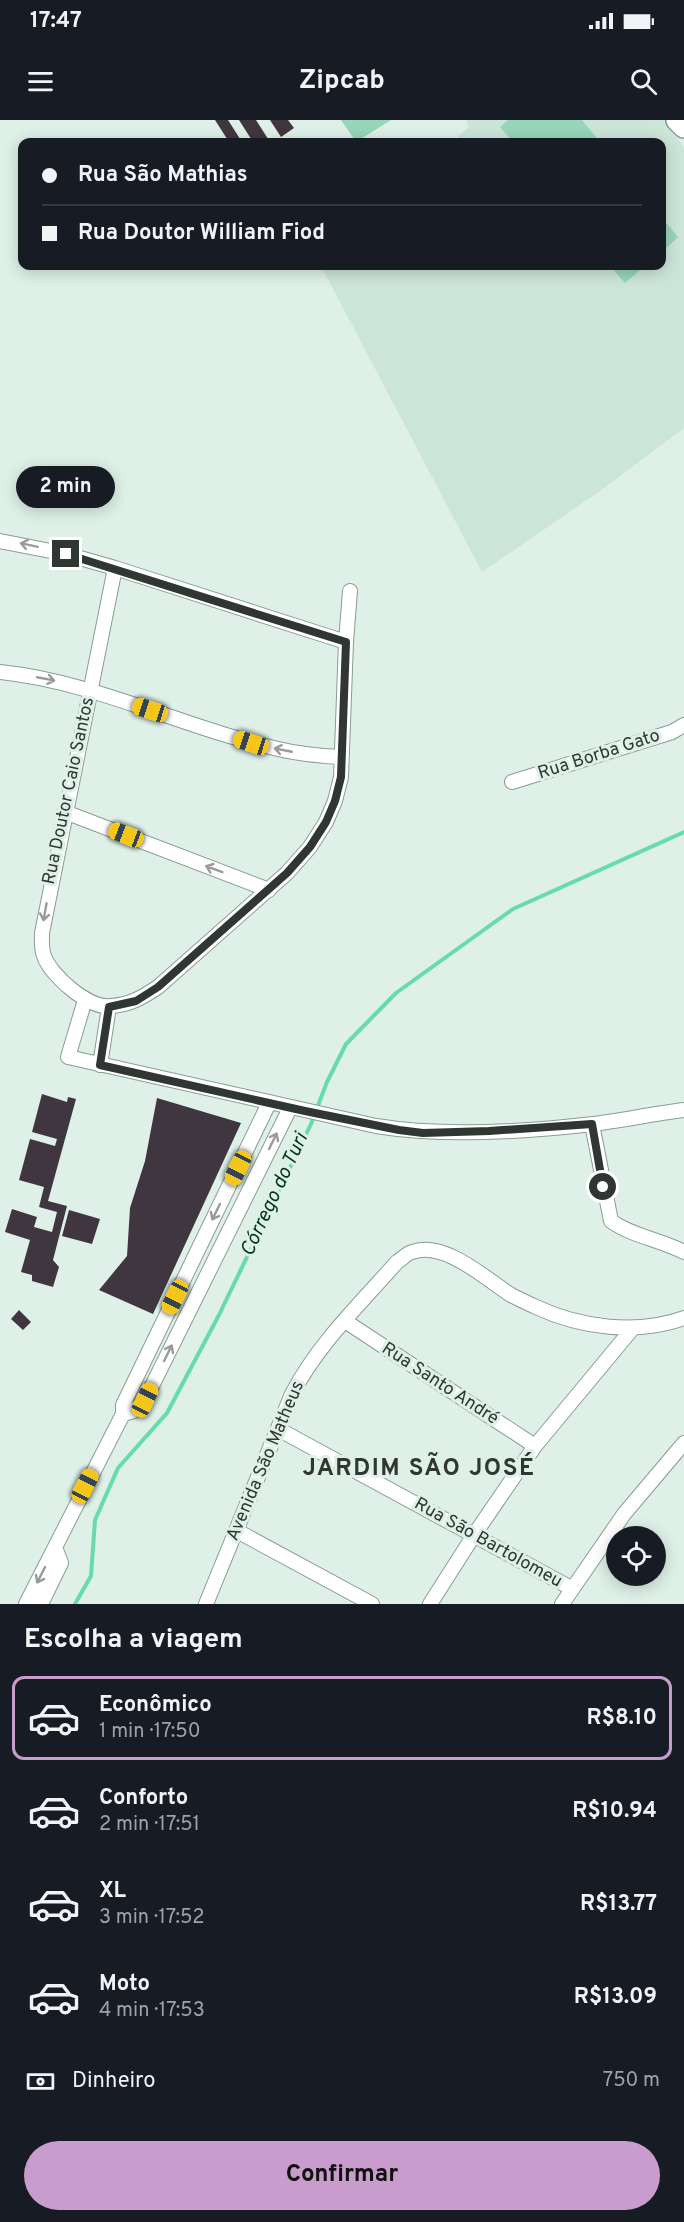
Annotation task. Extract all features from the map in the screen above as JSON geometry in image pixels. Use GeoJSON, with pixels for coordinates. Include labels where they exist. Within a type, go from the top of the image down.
{"type":"FeatureCollection","features":[{"type":"Feature","properties":{"kind":"main road"},"geometry":{"type":"LineString","coordinates":[[677,120],[684,128]]}},
{"type":"Feature","properties":{"kind":"street"},"geometry":{"type":"LineString","coordinates":[[0,541],[66,554],[115,568],[346,642]]}},
{"type":"Feature","properties":{"kind":"street","name":"Rua Doutor Caio Santos"},"geometry":{"type":"LineString","coordinates":[[85,1000],[54,970],[44,957],[41,943],[64,812],[115,568]]}},
{"type":"Feature","properties":{"kind":"street"},"geometry":{"type":"LineString","coordinates":[[350,591],[342,758],[339,785],[326,822],[310,847],[287,873],[158,987],[136,1001],[109,1007],[85,1000],[68,1057],[290,1108],[376,1126],[423,1133],[592,1124],[684,1110]]}},
{"type":"Feature","properties":{"kind":"street"},"geometry":{"type":"LineString","coordinates":[[0,672],[49,679],[90,690],[251,743],[304,754],[342,758]]}},
{"type":"Feature","properties":{"kind":"street","name":"Rua Borba Gato"},"geometry":{"type":"LineString","coordinates":[[512,782],[672,732],[684,725]]}},
{"type":"Feature","properties":{"kind":"street"},"geometry":{"type":"LineString","coordinates":[[64,812],[269,890]]}},
{"type":"Feature","properties":{"kind":"street"},"geometry":{"type":"LineString","coordinates":[[100,1065],[109,1007]]}},
{"type":"Feature","properties":{"kind":"street"},"geometry":{"type":"LineString","coordinates":[[26,1604],[123,1414],[123,1405],[269,1103]]}},
{"type":"Feature","properties":{"kind":"street"},"geometry":{"type":"LineString","coordinates":[[123,1414],[134,1412],[145,1400],[290,1108]]}},
{"type":"Feature","properties":{"kind":"street"},"geometry":{"type":"LineString","coordinates":[[592,1124],[611,1221],[620,1227],[684,1252]]}},
{"type":"Feature","properties":{"kind":"street","name":"Avenida São Matheus"},"geometry":{"type":"LineString","coordinates":[[206,1604],[305,1369],[397,1262],[413,1251],[434,1250],[453,1256],[512,1295],[538,1308],[564,1317],[599,1325],[633,1328],[684,1318]]}},
{"type":"Feature","properties":{"kind":"street","name":"Rua Santo André"},"geometry":{"type":"LineString","coordinates":[[345,1321],[535,1446]]}},
{"type":"Feature","properties":{"kind":"street"},"geometry":{"type":"LineString","coordinates":[[430,1604],[535,1446],[633,1328]]}},
{"type":"Feature","properties":{"kind":"street","name":"Rua São Bartolomeu"},"geometry":{"type":"LineString","coordinates":[[278,1429],[572,1588]]}},
{"type":"Feature","properties":{"kind":"street"},"geometry":{"type":"LineString","coordinates":[[562,1604],[624,1514],[684,1443]]}},
{"type":"Feature","properties":{"kind":"street"},"geometry":{"type":"LineString","coordinates":[[237,1531],[372,1604]]}},
{"type":"Feature","properties":{"kind":"street"},"geometry":{"type":"LineString","coordinates":[[41,1604],[61,1563],[55,1547]]}},
{"type":"Feature","properties":{"kind":"shaded area"},"geometry":{"type":"Polygon","coordinates":[[[466,120],[672,120],[675,135],[684,147],[684,428],[600,491],[482,572],[323,270],[666,270],[666,138],[457,138],[469,127],[466,120]]]}},
{"type":"Feature","properties":{"kind":"green space"},"geometry":{"type":"Polygon","coordinates":[[[341,120],[391,120],[362,138],[353,138],[341,120]]]}},
{"type":"Feature","properties":{"kind":"green space"},"geometry":{"type":"Polygon","coordinates":[[[508,120],[582,120],[597,138],[510,138],[500,127],[508,120]]]}},
{"type":"Feature","properties":{"kind":"green space"},"geometry":{"type":"Polygon","coordinates":[[[666,223],[678,237],[666,248],[666,223]]]}},
{"type":"Feature","properties":{"kind":"green space"},"geometry":{"type":"Polygon","coordinates":[[[614,270],[640,270],[625,283],[614,270]]]}},
{"type":"Feature","properties":{"kind":"building"},"geometry":{"type":"Polygon","coordinates":[[[215,120],[228,120],[239,138],[226,138],[215,120]]]}},
{"type":"Feature","properties":{"kind":"building"},"geometry":{"type":"Polygon","coordinates":[[[239,120],[256,120],[267,138],[250,138],[239,120]]]}},
{"type":"Feature","properties":{"kind":"building"},"geometry":{"type":"Polygon","coordinates":[[[270,120],[288,120],[294,128],[281,137],[270,120]]]}},
{"type":"Feature","properties":{"kind":"building"},"geometry":{"type":"Polygon","coordinates":[[[42,1094],[67,1102],[68,1097],[76,1099],[48,1201],[67,1206],[53,1260],[59,1267],[53,1287],[32,1281],[32,1275],[21,1272],[30,1240],[5,1232],[12,1209],[37,1217],[34,1227],[52,1232],[57,1212],[39,1207],[44,1187],[19,1180],[30,1139],[55,1146],[57,1139],[32,1132],[42,1094]]]}},
{"type":"Feature","properties":{"kind":"building"},"geometry":{"type":"Polygon","coordinates":[[[157,1098],[241,1123],[153,1314],[99,1290],[127,1256],[130,1208],[145,1161],[157,1098]]]}},
{"type":"Feature","properties":{"kind":"building"},"geometry":{"type":"Polygon","coordinates":[[[69,1210],[100,1219],[92,1244],[62,1236],[69,1210]]]}},
{"type":"Feature","properties":{"kind":"building"},"geometry":{"type":"Polygon","coordinates":[[[19,1310],[31,1322],[23,1330],[11,1319],[19,1310]]]}},
{"type":"Feature","properties":{"kind":"waterway","name":"Córrego do Turi"},"geometry":{"type":"LineString","coordinates":[[75,1604],[91,1576],[95,1520],[118,1468],[167,1413],[219,1315],[311,1124],[327,1082],[346,1044],[396,993],[513,909],[684,832]]}},
{"type":"Feature","properties":{"kind":"district","name":"JARDIM SÃO JOSÉ"},"geometry":{"type":"Point","coordinates":[419,1469]}},
{"type":"Feature","properties":{"kind":"route"},"geometry":{"type":"LineString","coordinates":[[66,554],[346,642],[341,777],[335,801],[326,822],[310,847],[287,873],[158,987],[136,1001],[109,1007],[100,1065],[376,1126],[423,1133],[592,1124],[603,1187]]}}]}
